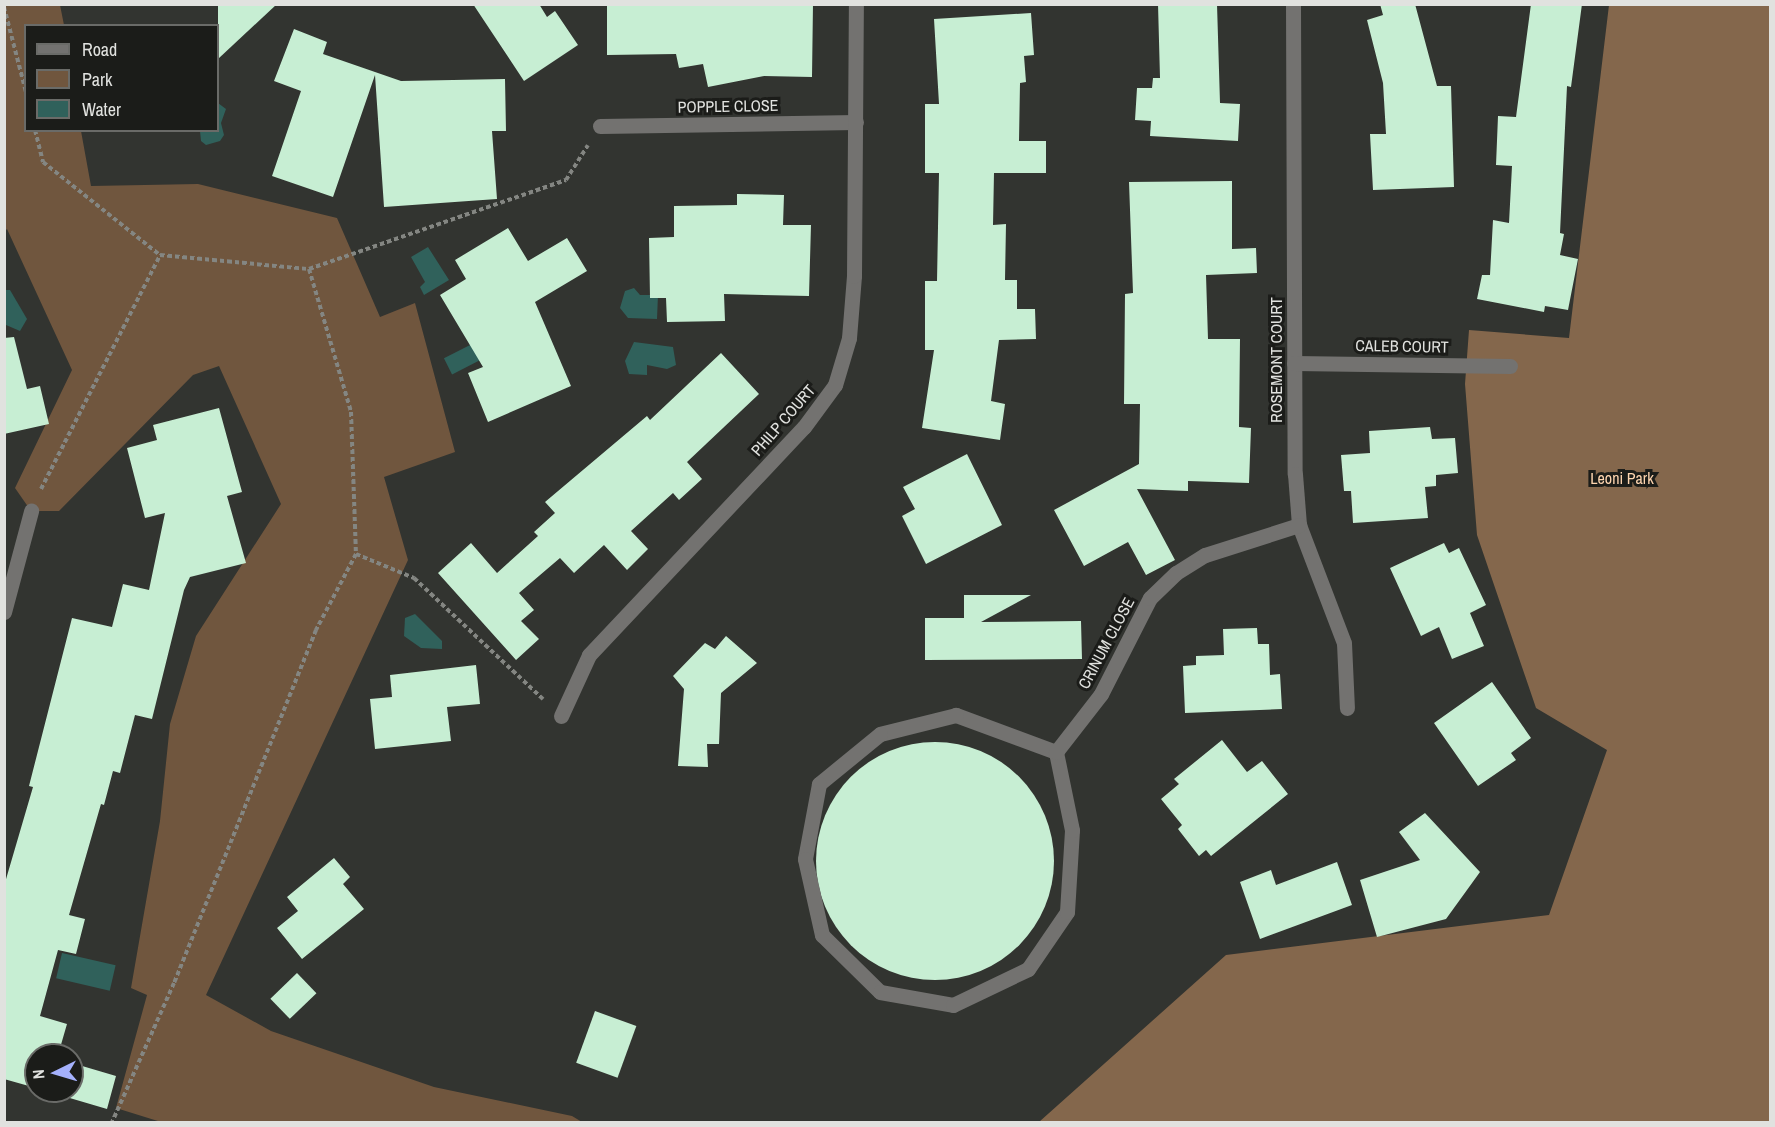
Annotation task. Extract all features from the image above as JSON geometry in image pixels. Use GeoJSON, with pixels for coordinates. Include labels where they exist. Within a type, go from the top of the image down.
{"type":"FeatureCollection","features":[{"type":"Feature","properties":{"kind":"street","name":"PHILP COURT"},"geometry":{"type":"LineString","coordinates":[[561,716],[589,655],[804,428],[835,385],[849,338],[856,122],[856,4]]}},
{"type":"Feature","properties":{"kind":"street","name":"ROSEMONT COURT"},"geometry":{"type":"LineString","coordinates":[[1293,4],[1294,363],[1299,525],[1344,643],[1347,708]]}},
{"type":"Feature","properties":{"kind":"street","name":"POPPLE CLOSE"},"geometry":{"type":"LineString","coordinates":[[600,126],[856,122]]}},
{"type":"Feature","properties":{"kind":"street","name":"CALEB COURT"},"geometry":{"type":"LineString","coordinates":[[1294,363],[1510,366]]}},
{"type":"Feature","properties":{"kind":"street"},"geometry":{"type":"LineString","coordinates":[[4,612],[31,511]]}},
{"type":"Feature","properties":{"kind":"street","name":"CRINUM CLOSE"},"geometry":{"type":"LineString","coordinates":[[1056,752],[1101,694],[1150,598],[1176,573],[1205,555],[1299,525]]}},
{"type":"Feature","properties":{"kind":"street"},"geometry":{"type":"LineString","coordinates":[[956,715],[1056,752],[1072,830],[1067,912],[1028,969],[953,1005],[880,992],[822,935],[805,859],[819,784],[880,734],[956,715]]}},
{"type":"Feature","properties":{"kind":"path"},"geometry":{"type":"LineString","coordinates":[[4,7],[24,84]]}},
{"type":"Feature","properties":{"kind":"path"},"geometry":{"type":"LineString","coordinates":[[36,132],[43,162],[160,255],[309,269],[566,180],[600,126]]}},
{"type":"Feature","properties":{"kind":"path"},"geometry":{"type":"LineString","coordinates":[[31,511],[160,255]]}},
{"type":"Feature","properties":{"kind":"path"},"geometry":{"type":"LineString","coordinates":[[112,1122],[174,983],[316,630],[356,554],[351,412],[309,269]]}},
{"type":"Feature","properties":{"kind":"path"},"geometry":{"type":"LineString","coordinates":[[356,554],[414,578],[561,716]]}},
{"type":"Feature","properties":{"kind":"green space"},"geometry":{"type":"Polygon","coordinates":[[[5,5],[60,5],[64,24],[24,24],[24,132],[81,132],[91,186],[198,184],[337,218],[380,317],[415,303],[455,452],[384,477],[408,560],[206,995],[271,1031],[434,1087],[572,1116],[582,1122],[161,1122],[116,1108],[147,995],[131,988],[160,821],[170,724],[196,636],[281,504],[219,366],[193,375],[59,511],[31,511],[15,488],[72,370],[7,229],[5,231],[5,5]]]}},
{"type":"Feature","properties":{"kind":"green space","name":"Leoni Park"},"geometry":{"type":"Polygon","coordinates":[[[1609,5],[1770,5],[1770,1122],[1039,1122],[1226,955],[1549,915],[1607,750],[1536,708],[1477,535],[1465,384],[1469,330],[1569,338],[1609,5]]]}},
{"type":"Feature","properties":{"kind":"water"},"geometry":{"type":"Polygon","coordinates":[[[219,104],[226,109],[221,123],[224,135],[220,141],[206,145],[201,141],[200,132],[219,132],[219,104]]]}},
{"type":"Feature","properties":{"kind":"water"},"geometry":{"type":"Polygon","coordinates":[[[428,247],[449,280],[424,295],[420,287],[425,282],[411,257],[428,247]]]}},
{"type":"Feature","properties":{"kind":"water"},"geometry":{"type":"Polygon","coordinates":[[[634,288],[640,295],[658,295],[657,319],[628,318],[620,308],[625,291],[634,288]]]}},
{"type":"Feature","properties":{"kind":"water"},"geometry":{"type":"Polygon","coordinates":[[[5,290],[10,290],[27,319],[20,331],[6,325],[5,290]]]}},
{"type":"Feature","properties":{"kind":"water"},"geometry":{"type":"Polygon","coordinates":[[[476,342],[484,358],[452,374],[444,358],[476,342]]]}},
{"type":"Feature","properties":{"kind":"water"},"geometry":{"type":"Polygon","coordinates":[[[634,342],[673,347],[676,365],[667,369],[647,365],[647,375],[629,374],[625,361],[634,342]]]}},
{"type":"Feature","properties":{"kind":"water"},"geometry":{"type":"Polygon","coordinates":[[[415,614],[442,641],[442,649],[421,648],[404,636],[405,618],[415,614]]]}},
{"type":"Feature","properties":{"kind":"water"},"geometry":{"type":"Polygon","coordinates":[[[62,953],[116,965],[110,991],[56,978],[62,953]]]}},
{"type":"Feature","properties":{"kind":"building"},"geometry":{"type":"Polygon","coordinates":[[[218,4],[277,4],[219,58],[218,4]]]}},
{"type":"Feature","properties":{"kind":"building"},"geometry":{"type":"Polygon","coordinates":[[[473,4],[539,4],[547,17],[555,11],[578,45],[524,81],[473,4]]]}},
{"type":"Feature","properties":{"kind":"building"},"geometry":{"type":"Polygon","coordinates":[[[607,4],[813,4],[812,77],[764,76],[708,87],[703,64],[679,68],[676,54],[607,55],[607,4]]]}},
{"type":"Feature","properties":{"kind":"building"},"geometry":{"type":"Polygon","coordinates":[[[1158,4],[1217,4],[1220,103],[1240,104],[1238,141],[1150,136],[1151,121],[1135,120],[1137,88],[1152,88],[1153,78],[1160,78],[1158,4]]]}},
{"type":"Feature","properties":{"kind":"building"},"geometry":{"type":"Polygon","coordinates":[[[1380,4],[1415,4],[1437,86],[1451,86],[1454,187],[1373,190],[1370,134],[1386,134],[1383,83],[1367,20],[1383,15],[1380,4]]]}},
{"type":"Feature","properties":{"kind":"building"},"geometry":{"type":"Polygon","coordinates":[[[1531,4],[1582,4],[1571,87],[1567,86],[1560,233],[1564,234],[1560,255],[1578,259],[1568,310],[1545,306],[1544,312],[1477,299],[1482,275],[1490,275],[1493,220],[1509,223],[1512,166],[1496,165],[1498,116],[1516,117],[1531,4]]]}},
{"type":"Feature","properties":{"kind":"building"},"geometry":{"type":"Polygon","coordinates":[[[1031,13],[1034,55],[1024,56],[1026,82],[1020,83],[1019,141],[1046,141],[1046,173],[994,173],[993,225],[1006,224],[1005,280],[1017,280],[1017,309],[1035,309],[1036,339],[999,340],[991,401],[1005,404],[1000,440],[922,428],[934,350],[925,350],[925,281],[937,281],[939,173],[925,173],[925,104],[939,104],[934,19],[1031,13]]]}},
{"type":"Feature","properties":{"kind":"building"},"geometry":{"type":"Polygon","coordinates":[[[294,29],[327,42],[323,54],[401,81],[505,79],[506,131],[492,131],[497,199],[384,207],[375,75],[333,197],[272,176],[301,91],[274,81],[294,29]]]}},
{"type":"Feature","properties":{"kind":"building"},"geometry":{"type":"Polygon","coordinates":[[[1232,181],[1232,249],[1256,248],[1257,273],[1206,275],[1208,339],[1240,339],[1239,427],[1251,428],[1249,483],[1188,481],[1188,491],[1137,489],[1175,560],[1146,575],[1128,542],[1084,566],[1054,510],[1139,464],[1140,404],[1124,404],[1125,294],[1133,293],[1129,182],[1232,181]]]}},
{"type":"Feature","properties":{"kind":"building"},"geometry":{"type":"Polygon","coordinates":[[[737,194],[784,195],[783,225],[811,225],[809,296],[724,294],[725,321],[667,322],[666,298],[650,298],[649,238],[674,237],[674,206],[737,205],[737,194]]]}},
{"type":"Feature","properties":{"kind":"building"},"geometry":{"type":"Polygon","coordinates":[[[508,228],[528,261],[567,238],[587,271],[535,302],[571,386],[488,422],[468,373],[483,367],[440,295],[466,279],[455,260],[508,228]]]}},
{"type":"Feature","properties":{"kind":"building"},"geometry":{"type":"Polygon","coordinates":[[[14,337],[27,389],[40,386],[49,424],[4,434],[4,338],[14,337]]]}},
{"type":"Feature","properties":{"kind":"building"},"geometry":{"type":"Polygon","coordinates":[[[721,353],[759,394],[687,462],[702,479],[679,500],[673,493],[631,531],[648,549],[627,570],[604,545],[574,573],[560,558],[519,593],[534,610],[521,621],[539,639],[516,660],[438,573],[471,543],[497,573],[538,536],[534,532],[555,513],[545,502],[647,416],[650,420],[721,353]]]}},
{"type":"Feature","properties":{"kind":"building"},"geometry":{"type":"Polygon","coordinates":[[[219,408],[242,492],[227,496],[246,563],[190,577],[184,590],[152,719],[135,715],[120,773],[113,771],[104,805],[101,804],[69,915],[85,919],[76,954],[58,950],[40,1016],[67,1024],[61,1043],[24,1043],[24,1085],[4,1079],[4,886],[33,787],[29,786],[72,618],[112,627],[123,584],[149,590],[165,513],[145,518],[127,448],[157,440],[153,425],[219,408]]]}},
{"type":"Feature","properties":{"kind":"building"},"geometry":{"type":"Polygon","coordinates":[[[1430,427],[1432,439],[1455,438],[1458,473],[1436,475],[1436,486],[1425,487],[1428,518],[1353,523],[1351,491],[1344,491],[1341,455],[1370,453],[1369,431],[1430,427]]]}},
{"type":"Feature","properties":{"kind":"building"},"geometry":{"type":"Polygon","coordinates":[[[967,454],[1002,525],[926,564],[902,516],[915,509],[903,487],[967,454]]]}},
{"type":"Feature","properties":{"kind":"building"},"geometry":{"type":"Polygon","coordinates":[[[1444,543],[1449,553],[1459,548],[1486,605],[1470,613],[1484,646],[1452,659],[1439,627],[1421,636],[1390,568],[1444,543]]]}},
{"type":"Feature","properties":{"kind":"building"},"geometry":{"type":"Polygon","coordinates":[[[964,595],[1031,595],[981,622],[1081,621],[1082,659],[925,660],[925,618],[964,618],[964,595]]]}},
{"type":"Feature","properties":{"kind":"building"},"geometry":{"type":"Polygon","coordinates":[[[1257,628],[1258,644],[1269,644],[1270,675],[1280,674],[1282,709],[1185,713],[1183,666],[1196,665],[1196,656],[1224,655],[1223,629],[1257,628]]]}},
{"type":"Feature","properties":{"kind":"building"},"geometry":{"type":"Polygon","coordinates":[[[726,636],[757,663],[721,693],[719,744],[707,744],[708,767],[678,766],[684,689],[673,676],[705,643],[715,649],[726,636]]]}},
{"type":"Feature","properties":{"kind":"building"},"geometry":{"type":"Polygon","coordinates":[[[476,665],[480,704],[447,707],[451,741],[375,749],[370,699],[392,697],[390,675],[476,665]]]}},
{"type":"Feature","properties":{"kind":"building"},"geometry":{"type":"Polygon","coordinates":[[[1492,682],[1531,738],[1511,753],[1516,760],[1478,786],[1434,723],[1492,682]]]}},
{"type":"Feature","properties":{"kind":"building"},"geometry":{"type":"Polygon","coordinates":[[[1222,740],[1247,772],[1262,761],[1288,794],[1211,856],[1206,850],[1199,856],[1178,829],[1182,825],[1161,799],[1179,784],[1174,779],[1222,740]]]}},
{"type":"Feature","properties":{"kind":"building"},"geometry":{"type":"Polygon","coordinates":[[[923,742],[947,742],[970,747],[991,756],[1011,769],[1027,785],[1040,805],[1049,826],[1054,861],[1052,884],[1045,907],[1027,937],[1011,953],[991,966],[970,975],[947,980],[923,980],[900,975],[879,966],[859,953],[843,937],[830,917],[821,896],[816,873],[816,849],[821,826],[830,805],[843,785],[859,769],[879,756],[900,747],[923,742]]]}},
{"type":"Feature","properties":{"kind":"building"},"geometry":{"type":"Polygon","coordinates":[[[1425,813],[1480,872],[1446,919],[1377,937],[1360,880],[1420,860],[1399,832],[1425,813]]]}},
{"type":"Feature","properties":{"kind":"building"},"geometry":{"type":"Polygon","coordinates":[[[334,858],[350,877],[343,884],[364,909],[302,959],[277,928],[298,911],[287,897],[334,858]]]}},
{"type":"Feature","properties":{"kind":"building"},"geometry":{"type":"Polygon","coordinates":[[[1337,862],[1352,905],[1260,939],[1240,882],[1271,870],[1276,885],[1337,862]]]}},
{"type":"Feature","properties":{"kind":"building"},"geometry":{"type":"Polygon","coordinates":[[[297,973],[316,993],[290,1019],[270,999],[297,973]]]}},
{"type":"Feature","properties":{"kind":"building"},"geometry":{"type":"Polygon","coordinates":[[[595,1011],[636,1026],[618,1078],[576,1063],[595,1011]]]}},
{"type":"Feature","properties":{"kind":"building"},"geometry":{"type":"Polygon","coordinates":[[[84,1067],[116,1076],[107,1109],[84,1102],[84,1067]]]}}]}
